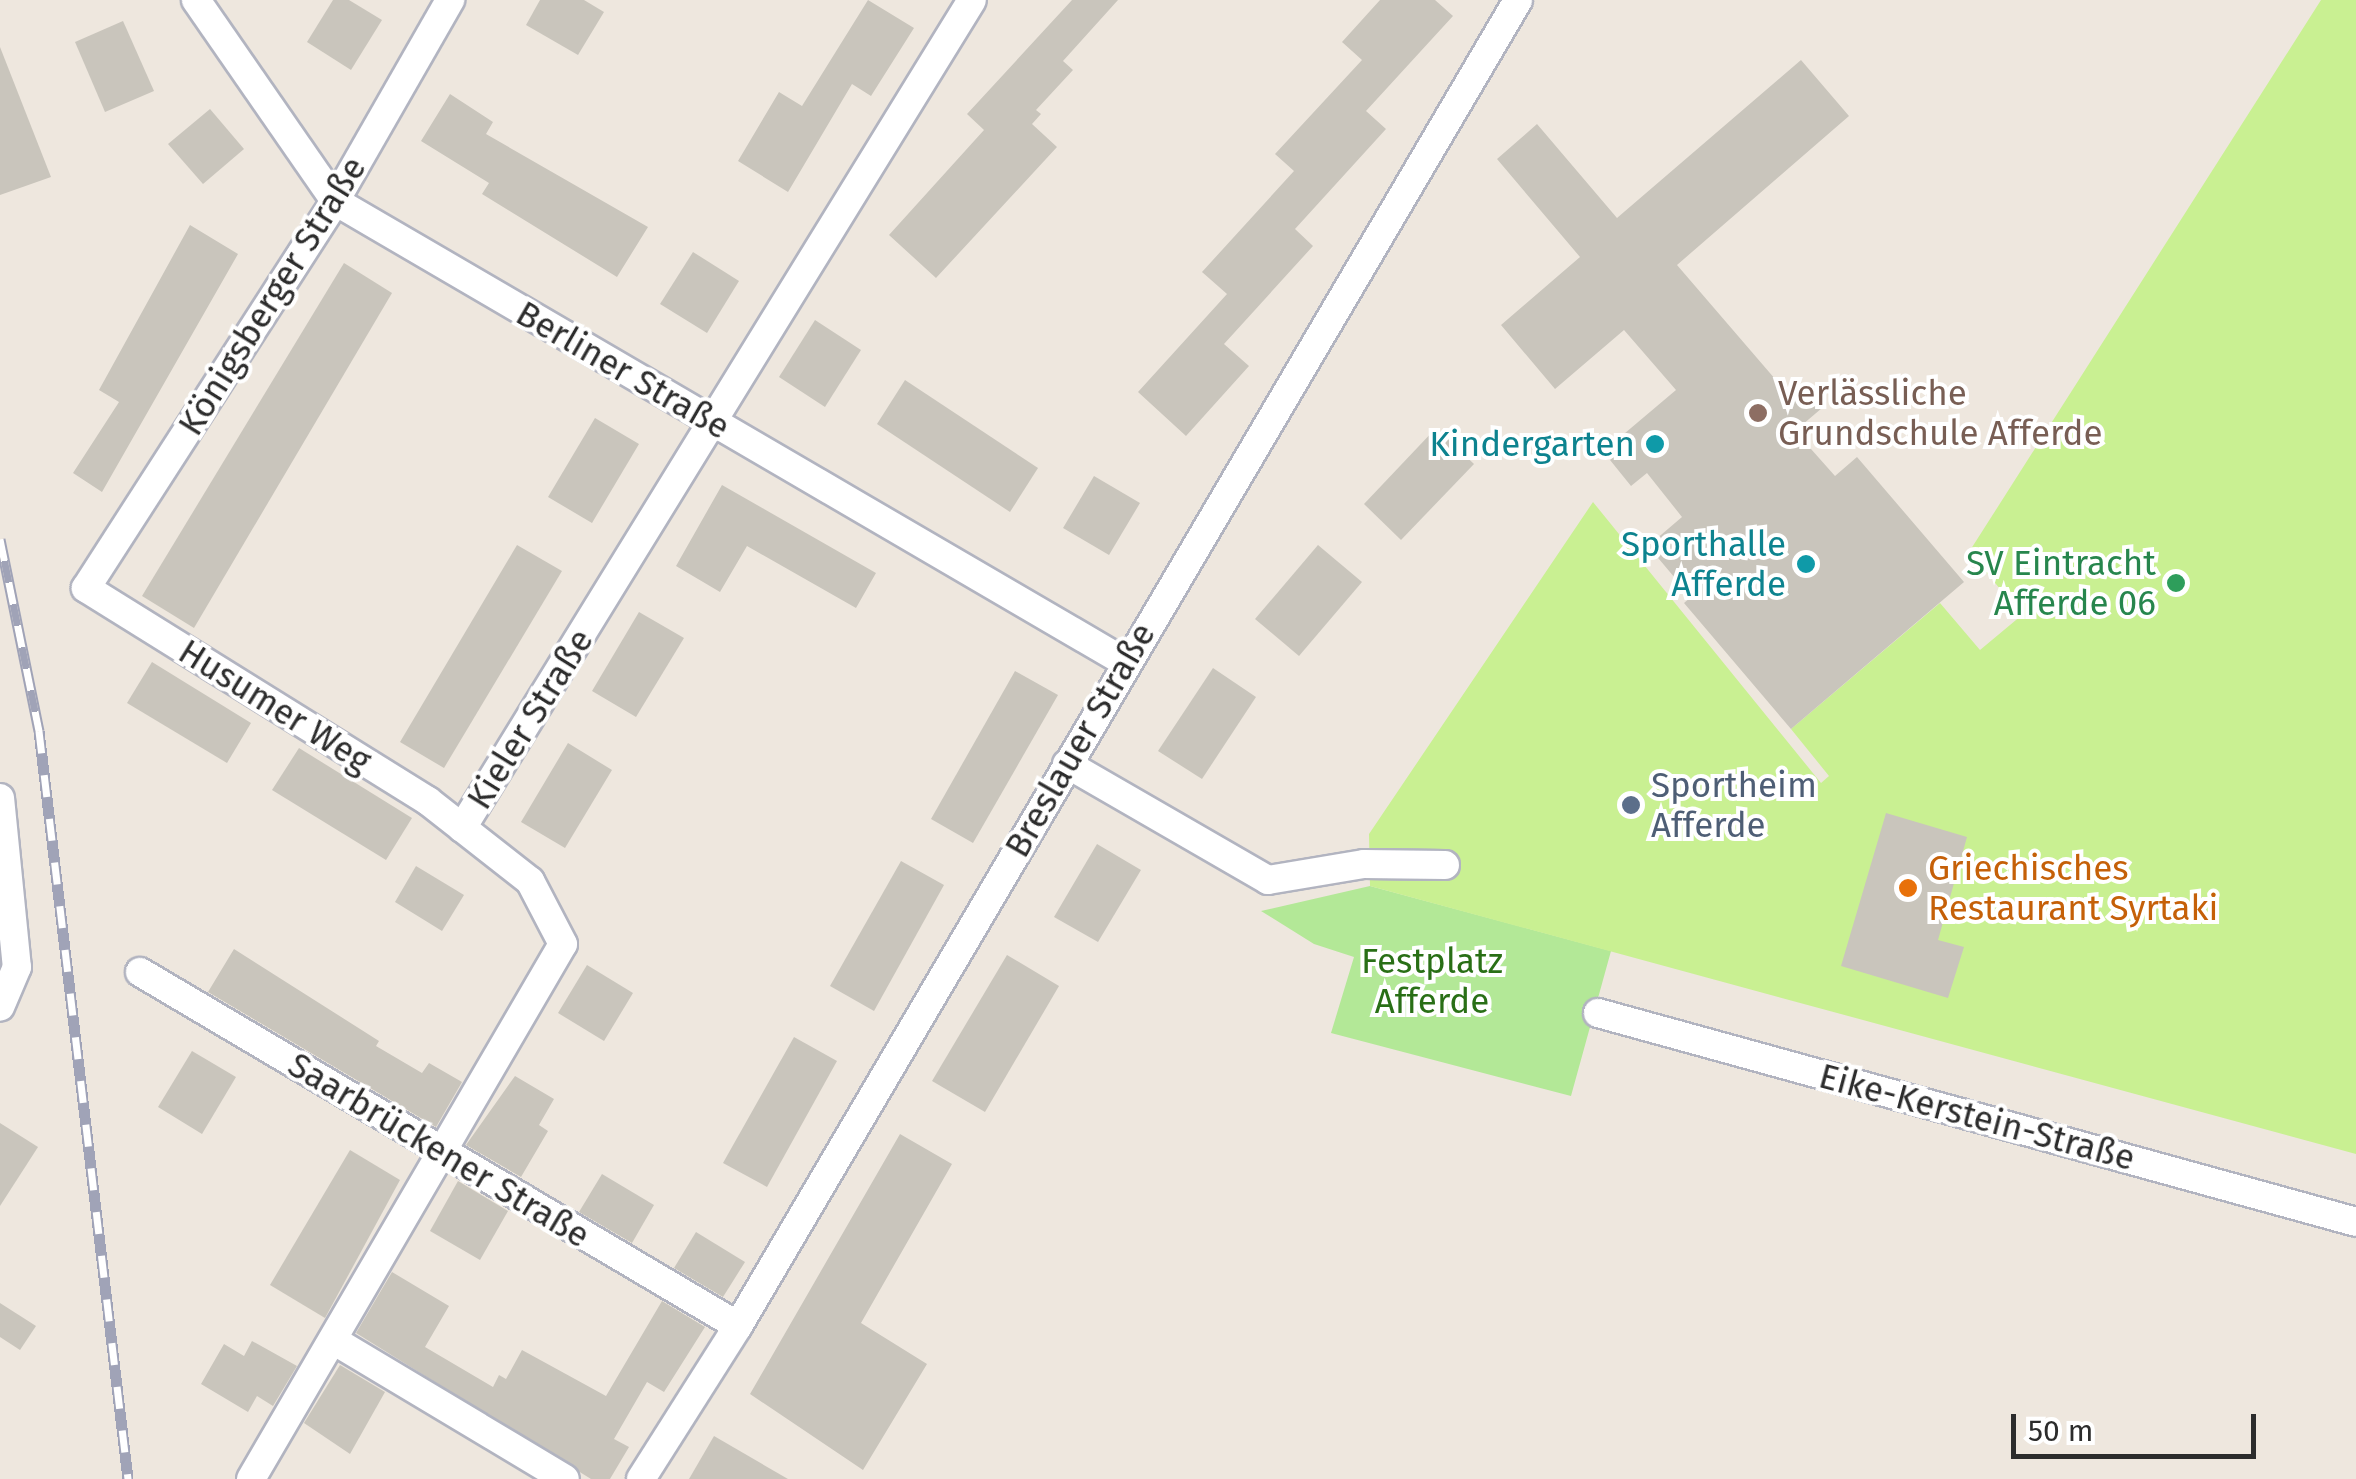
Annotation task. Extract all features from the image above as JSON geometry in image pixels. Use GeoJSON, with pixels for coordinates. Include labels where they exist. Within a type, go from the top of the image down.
{"type":"FeatureCollection","features":[{"type":"Feature","properties":{"kind":"street","name":"Berliner Straße"},"geometry":{"type":"LineString","coordinates":[[196,0],[335,201],[1123,662]]}},
{"type":"Feature","properties":{"kind":"street","name":"Königsberger Straße"},"geometry":{"type":"LineString","coordinates":[[86,588],[335,201],[450,0]]}},
{"type":"Feature","properties":{"kind":"street","name":"Kieler Straße"},"geometry":{"type":"LineString","coordinates":[[251,1479],[564,944],[530,881],[462,828],[972,0]]}},
{"type":"Feature","properties":{"kind":"street","name":"Breslauer Straße"},"geometry":{"type":"LineString","coordinates":[[641,1479],[738,1326],[1123,662],[1518,0]]}},
{"type":"Feature","properties":{"kind":"street","name":"Husumer Weg"},"geometry":{"type":"LineString","coordinates":[[86,588],[462,828]]}},
{"type":"Feature","properties":{"kind":"street"},"geometry":{"type":"LineString","coordinates":[[1067,764],[1268,880],[1364,864],[1445,866]]}},
{"type":"Feature","properties":{"kind":"street"},"geometry":{"type":"LineString","coordinates":[[0,798],[17,967],[0,1007]]}},
{"type":"Feature","properties":{"kind":"street","name":"Saarbrückener Straße"},"geometry":{"type":"LineString","coordinates":[[140,972],[738,1326]]}},
{"type":"Feature","properties":{"kind":"street","name":"Eike-Kerstein-Straße"},"geometry":{"type":"LineString","coordinates":[[1598,1013],[2356,1222]]}},
{"type":"Feature","properties":{"kind":"street"},"geometry":{"type":"LineString","coordinates":[[333,1340],[565,1479]]}},
{"type":"Feature","properties":{"kind":"green space","name":"SV Eintracht Afferde 06"},"geometry":{"type":"Polygon","coordinates":[[[2321,0],[2356,0],[2356,1154],[1370,886],[1369,834],[1593,502],[1821,783],[1829,776],[1791,729],[1940,603],[1980,650],[2022,615],[1969,552],[2321,0]]]}},
{"type":"Feature","properties":{"kind":"green space","name":"Festplatz Afferde"},"geometry":{"type":"Polygon","coordinates":[[[1370,886],[1611,951],[1571,1096],[1331,1033],[1354,957],[1314,944],[1261,911],[1370,886]]]}},
{"type":"Feature","properties":{"kind":"building"},"geometry":{"type":"Polygon","coordinates":[[[333,0],[349,0],[382,20],[351,70],[307,42],[333,0]]]}},
{"type":"Feature","properties":{"kind":"building"},"geometry":{"type":"Polygon","coordinates":[[[540,0],[584,0],[604,12],[578,55],[526,25],[540,0]]]}},
{"type":"Feature","properties":{"kind":"building"},"geometry":{"type":"Polygon","coordinates":[[[868,0],[914,28],[871,96],[852,84],[788,192],[738,161],[779,92],[802,106],[868,0]]]}},
{"type":"Feature","properties":{"kind":"building"},"geometry":{"type":"Polygon","coordinates":[[[1072,0],[1118,0],[1063,61],[1073,70],[1036,110],[1041,114],[1032,124],[1057,147],[936,278],[889,235],[984,130],[967,114],[1072,0]]]}},
{"type":"Feature","properties":{"kind":"building"},"geometry":{"type":"Polygon","coordinates":[[[1380,0],[1435,0],[1453,16],[1366,111],[1386,129],[1295,229],[1313,246],[1224,344],[1249,366],[1186,436],[1138,392],[1227,294],[1202,272],[1294,171],[1275,154],[1362,60],[1342,42],[1380,0]]]}},
{"type":"Feature","properties":{"kind":"building"},"geometry":{"type":"Polygon","coordinates":[[[123,21],[154,91],[105,112],[75,42],[123,21]]]}},
{"type":"Feature","properties":{"kind":"building"},"geometry":{"type":"Polygon","coordinates":[[[0,47],[51,177],[0,195],[0,47]]]}},
{"type":"Feature","properties":{"kind":"building"},"geometry":{"type":"Polygon","coordinates":[[[1801,60],[1849,116],[1677,265],[1787,393],[1800,382],[1822,408],[1795,431],[1835,476],[1857,457],[1964,582],[1791,729],[1684,603],[1691,597],[1648,546],[1682,517],[1647,473],[1631,486],[1610,460],[1625,448],[1618,439],[1676,390],[1624,330],[1555,389],[1501,325],[1580,257],[1497,159],[1537,124],[1617,218],[1801,60]]]}},
{"type":"Feature","properties":{"kind":"building"},"geometry":{"type":"Polygon","coordinates":[[[450,94],[493,122],[486,134],[648,227],[617,277],[482,194],[489,183],[421,141],[450,94]]]}},
{"type":"Feature","properties":{"kind":"building"},"geometry":{"type":"Polygon","coordinates":[[[210,109],[244,149],[203,184],[168,144],[210,109]]]}},
{"type":"Feature","properties":{"kind":"building"},"geometry":{"type":"Polygon","coordinates":[[[190,225],[238,254],[102,492],[73,473],[119,402],[99,390],[190,225]]]}},
{"type":"Feature","properties":{"kind":"building"},"geometry":{"type":"Polygon","coordinates":[[[693,252],[739,281],[707,333],[660,304],[693,252]]]}},
{"type":"Feature","properties":{"kind":"building"},"geometry":{"type":"Polygon","coordinates":[[[344,263],[392,293],[194,628],[142,596],[344,263]]]}},
{"type":"Feature","properties":{"kind":"building"},"geometry":{"type":"Polygon","coordinates":[[[815,320],[861,350],[825,407],[779,377],[815,320]]]}},
{"type":"Feature","properties":{"kind":"building"},"geometry":{"type":"Polygon","coordinates":[[[905,380],[1038,468],[1010,512],[877,424],[905,380]]]}},
{"type":"Feature","properties":{"kind":"building"},"geometry":{"type":"Polygon","coordinates":[[[595,418],[639,444],[592,523],[548,497],[595,418]]]}},
{"type":"Feature","properties":{"kind":"building"},"geometry":{"type":"Polygon","coordinates":[[[1436,428],[1474,464],[1401,540],[1364,504],[1436,428]]]}},
{"type":"Feature","properties":{"kind":"building"},"geometry":{"type":"Polygon","coordinates":[[[1094,476],[1140,503],[1109,555],[1063,528],[1094,476]]]}},
{"type":"Feature","properties":{"kind":"building"},"geometry":{"type":"Polygon","coordinates":[[[722,485],[876,573],[856,608],[747,546],[720,592],[676,566],[722,485]]]}},
{"type":"Feature","properties":{"kind":"building"},"geometry":{"type":"Polygon","coordinates":[[[517,545],[562,571],[444,768],[400,742],[517,545]]]}},
{"type":"Feature","properties":{"kind":"building"},"geometry":{"type":"Polygon","coordinates":[[[1318,545],[1362,582],[1299,656],[1255,619],[1318,545]]]}},
{"type":"Feature","properties":{"kind":"building"},"geometry":{"type":"Polygon","coordinates":[[[639,612],[684,638],[636,717],[592,691],[639,612]]]}},
{"type":"Feature","properties":{"kind":"building"},"geometry":{"type":"Polygon","coordinates":[[[152,662],[251,723],[227,763],[127,703],[152,662]]]}},
{"type":"Feature","properties":{"kind":"building"},"geometry":{"type":"Polygon","coordinates":[[[1213,668],[1256,697],[1202,779],[1158,751],[1213,668]]]}},
{"type":"Feature","properties":{"kind":"building"},"geometry":{"type":"Polygon","coordinates":[[[1015,671],[1058,695],[973,843],[931,819],[1015,671]]]}},
{"type":"Feature","properties":{"kind":"building"},"geometry":{"type":"Polygon","coordinates":[[[568,743],[612,770],[565,848],[521,822],[568,743]]]}},
{"type":"Feature","properties":{"kind":"building"},"geometry":{"type":"Polygon","coordinates":[[[299,748],[412,818],[386,860],[272,790],[299,748]]]}},
{"type":"Feature","properties":{"kind":"building","name":"Griechisches Restaurant Syrtaki"},"geometry":{"type":"Polygon","coordinates":[[[1886,813],[1967,837],[1938,940],[1964,947],[1948,998],[1841,966],[1886,813]]]}},
{"type":"Feature","properties":{"kind":"building"},"geometry":{"type":"Polygon","coordinates":[[[1097,844],[1141,870],[1098,942],[1054,917],[1097,844]]]}},
{"type":"Feature","properties":{"kind":"building"},"geometry":{"type":"Polygon","coordinates":[[[901,861],[944,885],[874,1011],[830,986],[901,861]]]}},
{"type":"Feature","properties":{"kind":"building"},"geometry":{"type":"Polygon","coordinates":[[[416,866],[464,895],[442,931],[395,902],[416,866]]]}},
{"type":"Feature","properties":{"kind":"building"},"geometry":{"type":"Polygon","coordinates":[[[234,949],[379,1041],[376,1046],[422,1073],[429,1063],[462,1082],[436,1127],[208,992],[234,949]]]}},
{"type":"Feature","properties":{"kind":"building"},"geometry":{"type":"Polygon","coordinates":[[[1007,955],[1059,986],[985,1112],[932,1081],[1007,955]]]}},
{"type":"Feature","properties":{"kind":"building"},"geometry":{"type":"Polygon","coordinates":[[[587,965],[633,993],[604,1041],[558,1013],[587,965]]]}},
{"type":"Feature","properties":{"kind":"building"},"geometry":{"type":"Polygon","coordinates":[[[794,1037],[837,1061],[767,1187],[723,1163],[794,1037]]]}},
{"type":"Feature","properties":{"kind":"building"},"geometry":{"type":"Polygon","coordinates":[[[192,1051],[236,1077],[202,1134],[158,1107],[192,1051]]]}},
{"type":"Feature","properties":{"kind":"building"},"geometry":{"type":"Polygon","coordinates":[[[515,1076],[554,1099],[539,1125],[548,1131],[521,1177],[466,1145],[515,1076]]]}},
{"type":"Feature","properties":{"kind":"building"},"geometry":{"type":"Polygon","coordinates":[[[0,1123],[38,1147],[0,1206],[0,1123]]]}},
{"type":"Feature","properties":{"kind":"building"},"geometry":{"type":"Polygon","coordinates":[[[900,1134],[952,1164],[861,1323],[927,1364],[863,1470],[750,1394],[900,1134]]]}},
{"type":"Feature","properties":{"kind":"building"},"geometry":{"type":"Polygon","coordinates":[[[350,1150],[400,1180],[325,1318],[270,1285],[350,1150]]]}},
{"type":"Feature","properties":{"kind":"building"},"geometry":{"type":"Polygon","coordinates":[[[602,1174],[654,1205],[632,1243],[579,1212],[602,1174]]]}},
{"type":"Feature","properties":{"kind":"building"},"geometry":{"type":"Polygon","coordinates":[[[458,1181],[508,1211],[480,1260],[430,1231],[458,1181]]]}},
{"type":"Feature","properties":{"kind":"building"},"geometry":{"type":"Polygon","coordinates":[[[696,1232],[745,1262],[723,1297],[674,1268],[696,1232]]]}},
{"type":"Feature","properties":{"kind":"building"},"geometry":{"type":"Polygon","coordinates":[[[392,1272],[449,1306],[425,1347],[493,1387],[499,1375],[506,1379],[522,1350],[606,1396],[662,1301],[705,1327],[664,1392],[647,1382],[614,1439],[629,1447],[610,1479],[591,1479],[356,1333],[392,1272]]]}},
{"type":"Feature","properties":{"kind":"building"},"geometry":{"type":"Polygon","coordinates":[[[0,1303],[36,1326],[20,1350],[0,1337],[0,1303]]]}},
{"type":"Feature","properties":{"kind":"building"},"geometry":{"type":"Polygon","coordinates":[[[252,1341],[297,1366],[273,1406],[257,1396],[248,1412],[201,1384],[224,1344],[244,1356],[252,1341]]]}},
{"type":"Feature","properties":{"kind":"building"},"geometry":{"type":"Polygon","coordinates":[[[340,1365],[385,1392],[350,1454],[304,1423],[340,1365]]]}},
{"type":"Feature","properties":{"kind":"building"},"geometry":{"type":"Polygon","coordinates":[[[714,1436],[788,1479],[689,1479],[714,1436]]]}},
{"type":"Feature","properties":{"kind":"railway"},"geometry":{"type":"LineString","coordinates":[[0,539],[39,731],[128,1479]]}},
{"type":"Feature","properties":{"kind":"place","name":"Verlässliche Grundschule Afferde"},"geometry":{"type":"Point","coordinates":[1758,413]}},
{"type":"Feature","properties":{"kind":"place","name":"Kindergarten"},"geometry":{"type":"Point","coordinates":[1655,444]}},
{"type":"Feature","properties":{"kind":"place","name":"Sporthalle Afferde"},"geometry":{"type":"Point","coordinates":[1806,564]}},
{"type":"Feature","properties":{"kind":"place","name":"SV Eintracht Afferde 06"},"geometry":{"type":"Point","coordinates":[2176,583]}},
{"type":"Feature","properties":{"kind":"place","name":"Sportheim Afferde"},"geometry":{"type":"Point","coordinates":[1631,805]}},
{"type":"Feature","properties":{"kind":"place","name":"Griechisches Restaurant Syrtaki"},"geometry":{"type":"Point","coordinates":[1908,888]}}]}
